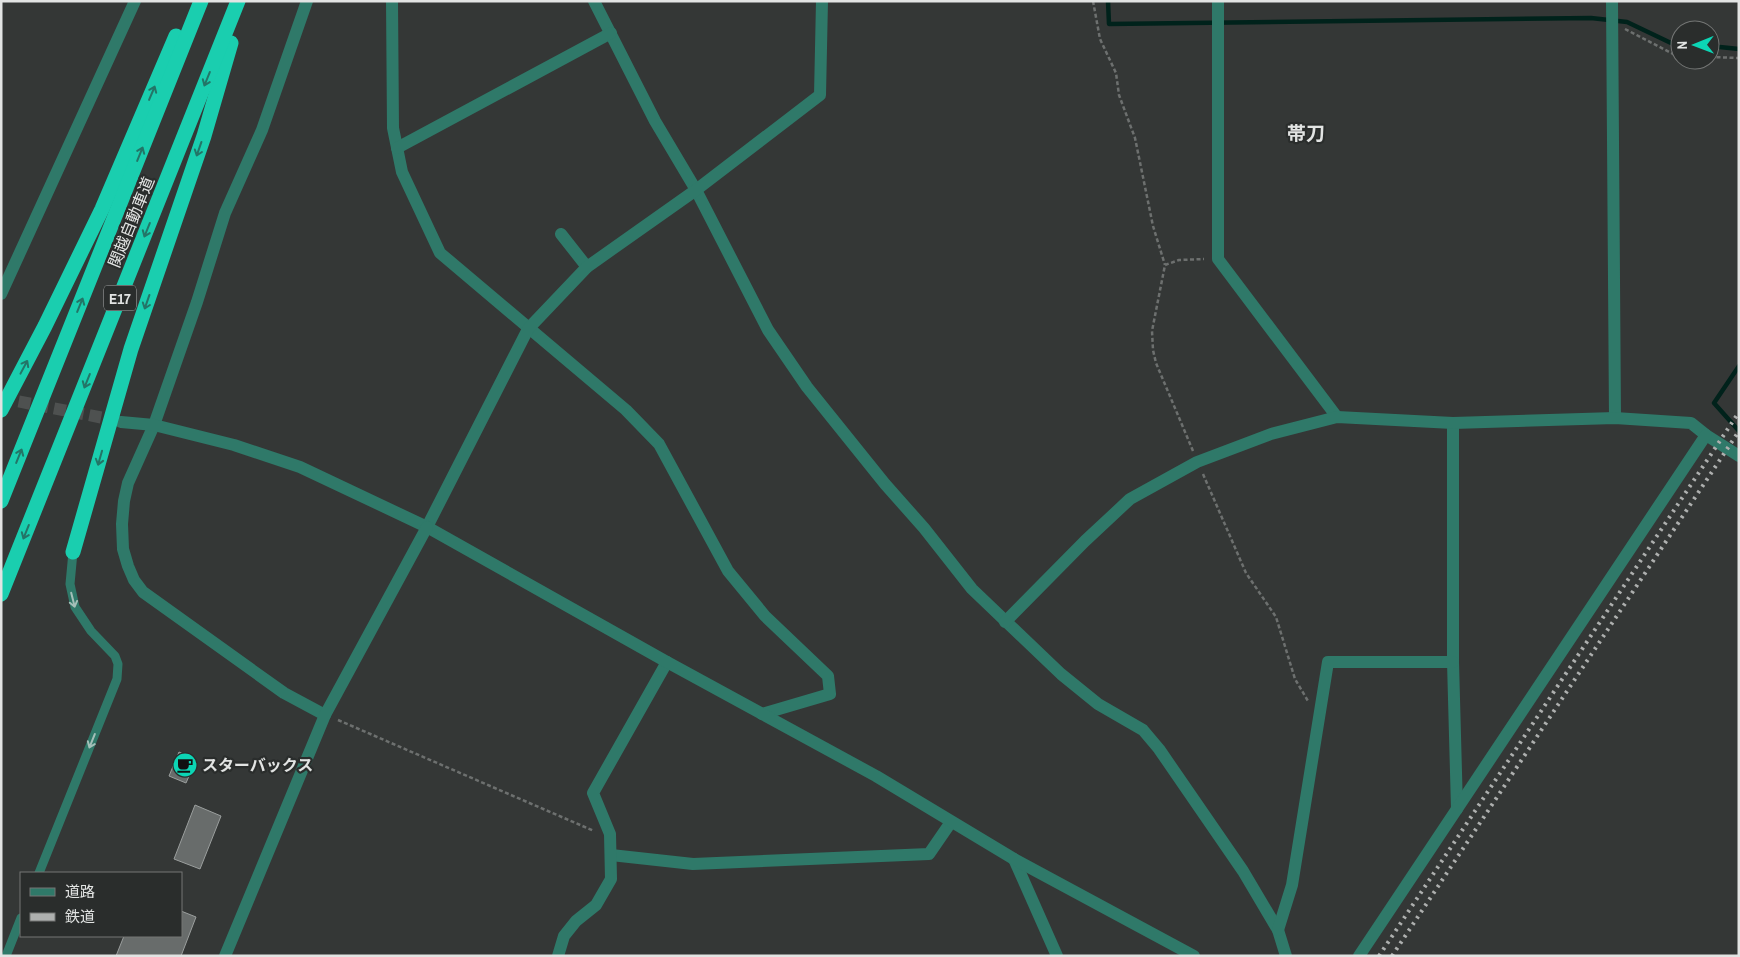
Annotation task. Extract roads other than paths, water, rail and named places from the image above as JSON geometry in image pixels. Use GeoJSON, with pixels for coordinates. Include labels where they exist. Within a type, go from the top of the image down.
{"type":"FeatureCollection","features":[{"type":"Feature","properties":{"kind":"highway"},"geometry":{"type":"LineString","coordinates":[[1,410],[45,326],[102,209],[191,1]]}},
{"type":"Feature","properties":{"kind":"highway","name":"関越自動車道"},"geometry":{"type":"LineString","coordinates":[[1,501],[201,1]]}},
{"type":"Feature","properties":{"kind":"highway","name":"関越自動車道"},"geometry":{"type":"LineString","coordinates":[[1,594],[238,1]]}},
{"type":"Feature","properties":{"kind":"highway"},"geometry":{"type":"LineString","coordinates":[[73,552],[131,349],[204,136],[243,1]]}},
{"type":"Feature","properties":{"kind":"street"},"geometry":{"type":"LineString","coordinates":[[1,294],[135,1]]}},
{"type":"Feature","properties":{"kind":"street"},"geometry":{"type":"LineString","coordinates":[[307,1],[262,130],[225,213],[197,302],[154,425],[128,483],[122,524],[123,549],[128,566],[134,580],[143,592],[284,693],[325,715]]}},
{"type":"Feature","properties":{"kind":"street"},"geometry":{"type":"LineString","coordinates":[[392,1],[393,128],[402,172],[440,254],[626,410],[659,444],[728,572],[765,616],[828,676],[830,694],[762,714]]}},
{"type":"Feature","properties":{"kind":"street"},"geometry":{"type":"LineString","coordinates":[[594,1],[655,121],[696,190],[768,330],[807,387],[972,589],[1061,674],[1098,704],[1143,730],[1159,749],[1243,871],[1278,930],[1286,956]]}},
{"type":"Feature","properties":{"kind":"street"},"geometry":{"type":"LineString","coordinates":[[225,956],[325,715],[427,527],[528,329],[587,267],[696,190],[820,96],[822,1]]}},
{"type":"Feature","properties":{"kind":"street"},"geometry":{"type":"LineString","coordinates":[[1218,1],[1218,259],[1337,417]]}},
{"type":"Feature","properties":{"kind":"street"},"geometry":{"type":"LineString","coordinates":[[1612,1],[1615,418]]}},
{"type":"Feature","properties":{"kind":"street"},"geometry":{"type":"LineString","coordinates":[[397,148],[611,33]]}},
{"type":"Feature","properties":{"kind":"street"},"geometry":{"type":"LineString","coordinates":[[561,234],[587,267]]}},
{"type":"Feature","properties":{"kind":"street"},"geometry":{"type":"LineString","coordinates":[[1005,622],[1085,541],[1130,499],[1198,462],[1271,434],[1337,417],[1453,423],[1615,418],[1691,423],[1739,456]]}},
{"type":"Feature","properties":{"kind":"street"},"geometry":{"type":"LineString","coordinates":[[121,422],[154,425],[234,446],[300,467],[427,527],[666,662],[876,776],[1014,859],[1194,956]]}},
{"type":"Feature","properties":{"kind":"street"},"geometry":{"type":"LineString","coordinates":[[1453,423],[1453,662],[1456,809]]}},
{"type":"Feature","properties":{"kind":"street"},"geometry":{"type":"LineString","coordinates":[[1359,956],[1706,435]]}},
{"type":"Feature","properties":{"kind":"street"},"geometry":{"type":"LineString","coordinates":[[558,956],[564,936],[576,921],[596,905],[611,879],[610,834],[593,793],[666,662]]}},
{"type":"Feature","properties":{"kind":"street"},"geometry":{"type":"LineString","coordinates":[[1278,930],[1292,885],[1328,662],[1453,662]]}},
{"type":"Feature","properties":{"kind":"street"},"geometry":{"type":"LineString","coordinates":[[611,855],[693,864],[930,854],[951,822]]}},
{"type":"Feature","properties":{"kind":"street"},"geometry":{"type":"LineString","coordinates":[[1014,859],[1057,956]]}},
{"type":"Feature","properties":{"kind":"lane"},"geometry":{"type":"LineString","coordinates":[[39,872],[117,679],[118,671],[116,656],[90,630],[74,607],[70,584],[73,552]]}},
{"type":"Feature","properties":{"kind":"lane"},"geometry":{"type":"LineString","coordinates":[[6,956],[20,921]]}},
{"type":"Feature","properties":{"kind":"waterway"},"geometry":{"type":"LineString","coordinates":[[1108,1],[1109,24],[1591,18],[1627,22],[1670,43]]}},
{"type":"Feature","properties":{"kind":"waterway"},"geometry":{"type":"LineString","coordinates":[[1720,47],[1739,49]]}},
{"type":"Feature","properties":{"kind":"waterway"},"geometry":{"type":"LineString","coordinates":[[1739,366],[1714,403],[1739,431]]}},
{"type":"Feature","properties":{"kind":"tunnel"},"geometry":{"type":"LineString","coordinates":[[1,398],[119,421]]}},
{"type":"Feature","properties":{"kind":"railway"},"geometry":{"type":"LineString","coordinates":[[1379,956],[1739,412]]}},
{"type":"Feature","properties":{"kind":"railway"},"geometry":{"type":"LineString","coordinates":[[1392,956],[1739,431]]}},
{"type":"Feature","properties":{"kind":"place","name":"スターバックス"},"geometry":{"type":"Point","coordinates":[185,765]}},
{"type":"Feature","properties":{"kind":"district","name":"帯刀"},"geometry":{"type":"Point","coordinates":[1306,133]}}]}
